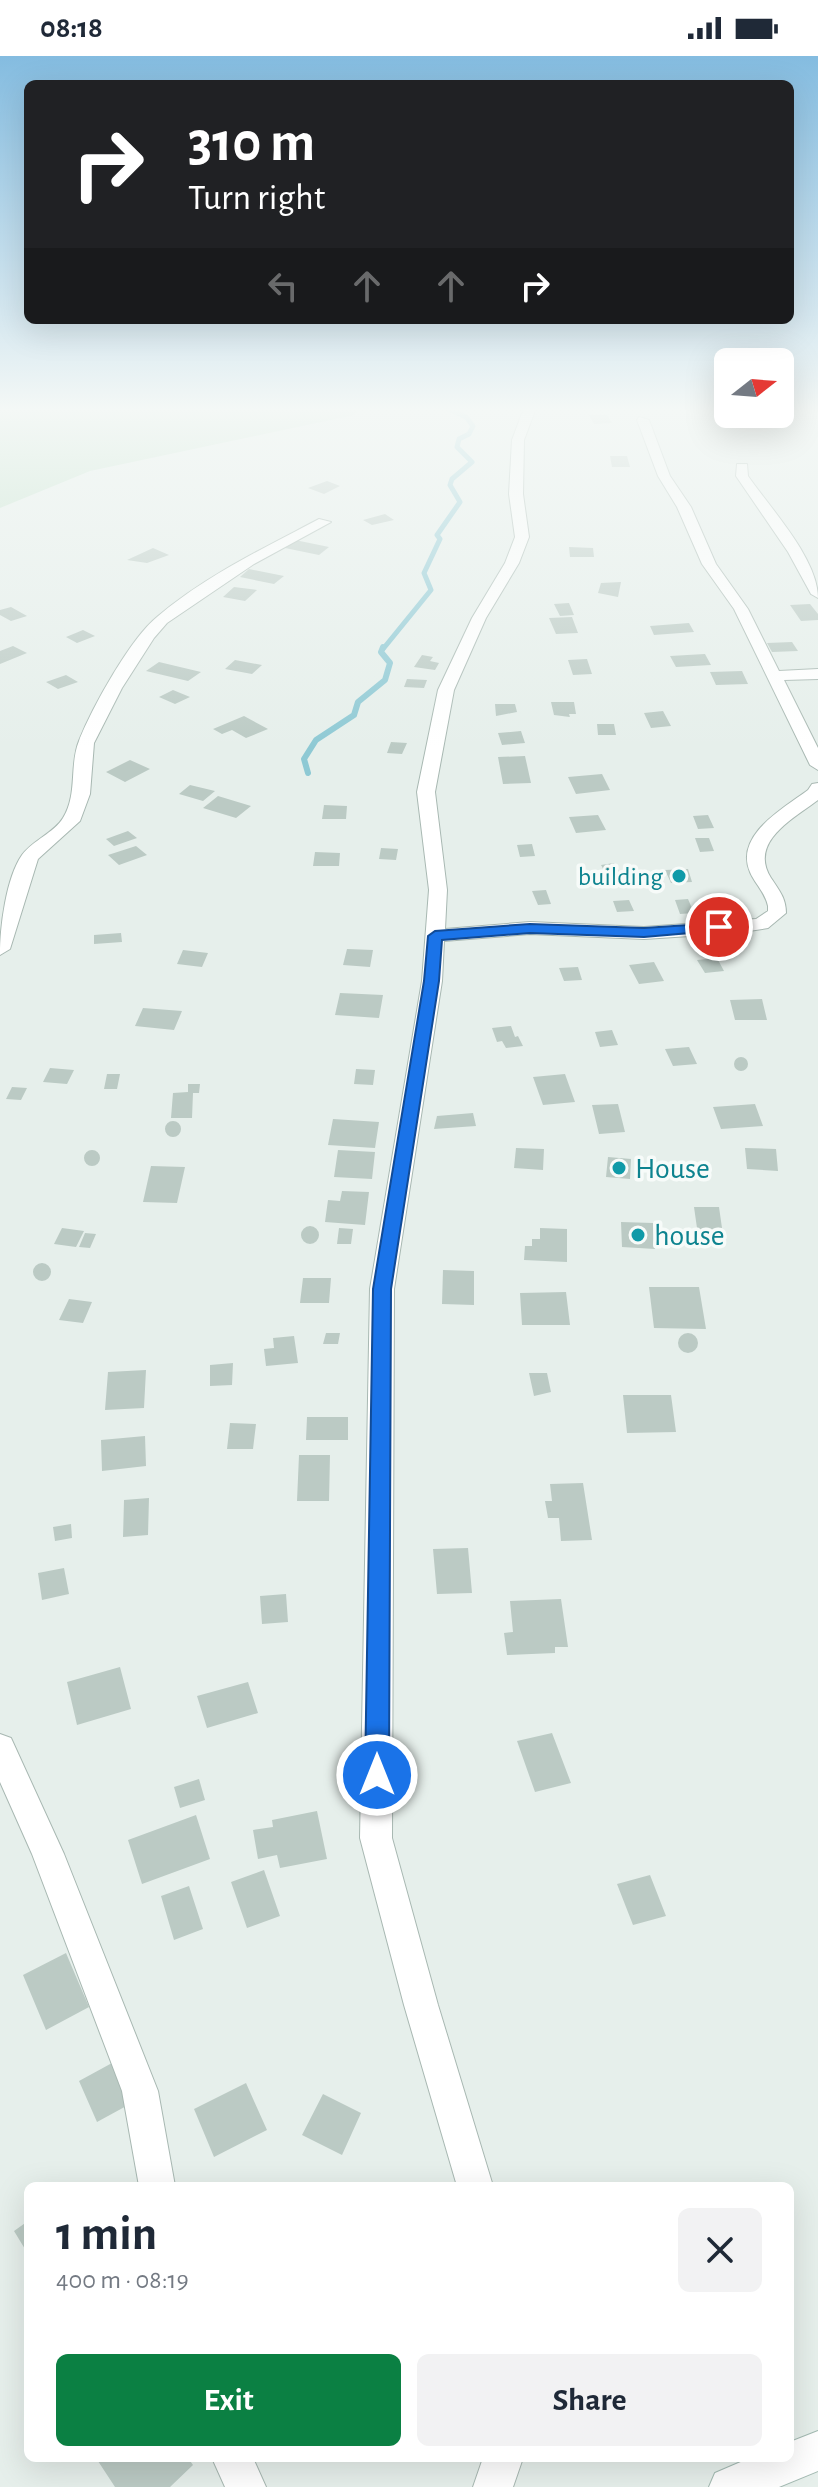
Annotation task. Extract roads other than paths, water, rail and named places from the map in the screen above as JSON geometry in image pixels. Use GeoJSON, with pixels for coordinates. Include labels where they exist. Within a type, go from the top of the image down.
{"type":"FeatureCollection","features":[{"type":"Feature","properties":{"kind":"street"},"geometry":{"type":"LineString","coordinates":[[474,2182],[376,1838],[382,1289],[432,981],[438,890],[426,792],[446,690],[479,618],[512,563],[522,537],[520,521]]}},
{"type":"Feature","properties":{"kind":"street"},"geometry":{"type":"LineString","coordinates":[[690,521],[709,564],[741,609],[818,765]]}},
{"type":"Feature","properties":{"kind":"street"},"geometry":{"type":"LineString","coordinates":[[774,521],[818,594]]}},
{"type":"Feature","properties":{"kind":"street"},"geometry":{"type":"LineString","coordinates":[[0,949],[30,857],[71,821],[81,794],[86,743],[114,688],[148,635],[162,620],[249,561],[324,522]]}},
{"type":"Feature","properties":{"kind":"street"},"geometry":{"type":"LineString","coordinates":[[773,676],[818,674]]}},
{"type":"Feature","properties":{"kind":"street"},"geometry":{"type":"LineString","coordinates":[[435,936],[530,928],[644,933],[761,924],[777,913],[778,901],[757,868],[758,847],[770,828],[816,793],[818,788]]}},
{"type":"Feature","properties":{"kind":"street"},"geometry":{"type":"LineString","coordinates":[[0,1748],[48,1854],[140,2091],[156,2182]]}},
{"type":"Feature","properties":{"kind":"street"},"geometry":{"type":"LineString","coordinates":[[794,2461],[818,2451]]}},
{"type":"Feature","properties":{"kind":"street"},"geometry":{"type":"LineString","coordinates":[[234,2462],[246,2487]]}},
{"type":"Feature","properties":{"kind":"street"},"geometry":{"type":"LineString","coordinates":[[493,2487],[502,2462]]}},
{"type":"Feature","properties":{"kind":"street"},"geometry":{"type":"LineString","coordinates":[[729,2487],[791,2462]]}},
{"type":"Feature","properties":{"kind":"waterway"},"geometry":{"type":"LineString","coordinates":[[383,649],[431,590],[424,573],[440,539],[437,535],[446,521]]}},
{"type":"Feature","properties":{"kind":"waterway"},"geometry":{"type":"LineString","coordinates":[[308,773],[304,759],[316,740],[354,715],[358,702],[385,680],[390,663],[381,652],[383,647]]}},
{"type":"Feature","properties":{"kind":"place","name":"building"},"geometry":{"type":"Point","coordinates":[679,876]}},
{"type":"Feature","properties":{"kind":"place","name":"House"},"geometry":{"type":"Point","coordinates":[619,1168]}},
{"type":"Feature","properties":{"kind":"place","name":"house"},"geometry":{"type":"Point","coordinates":[638,1235]}}]}
